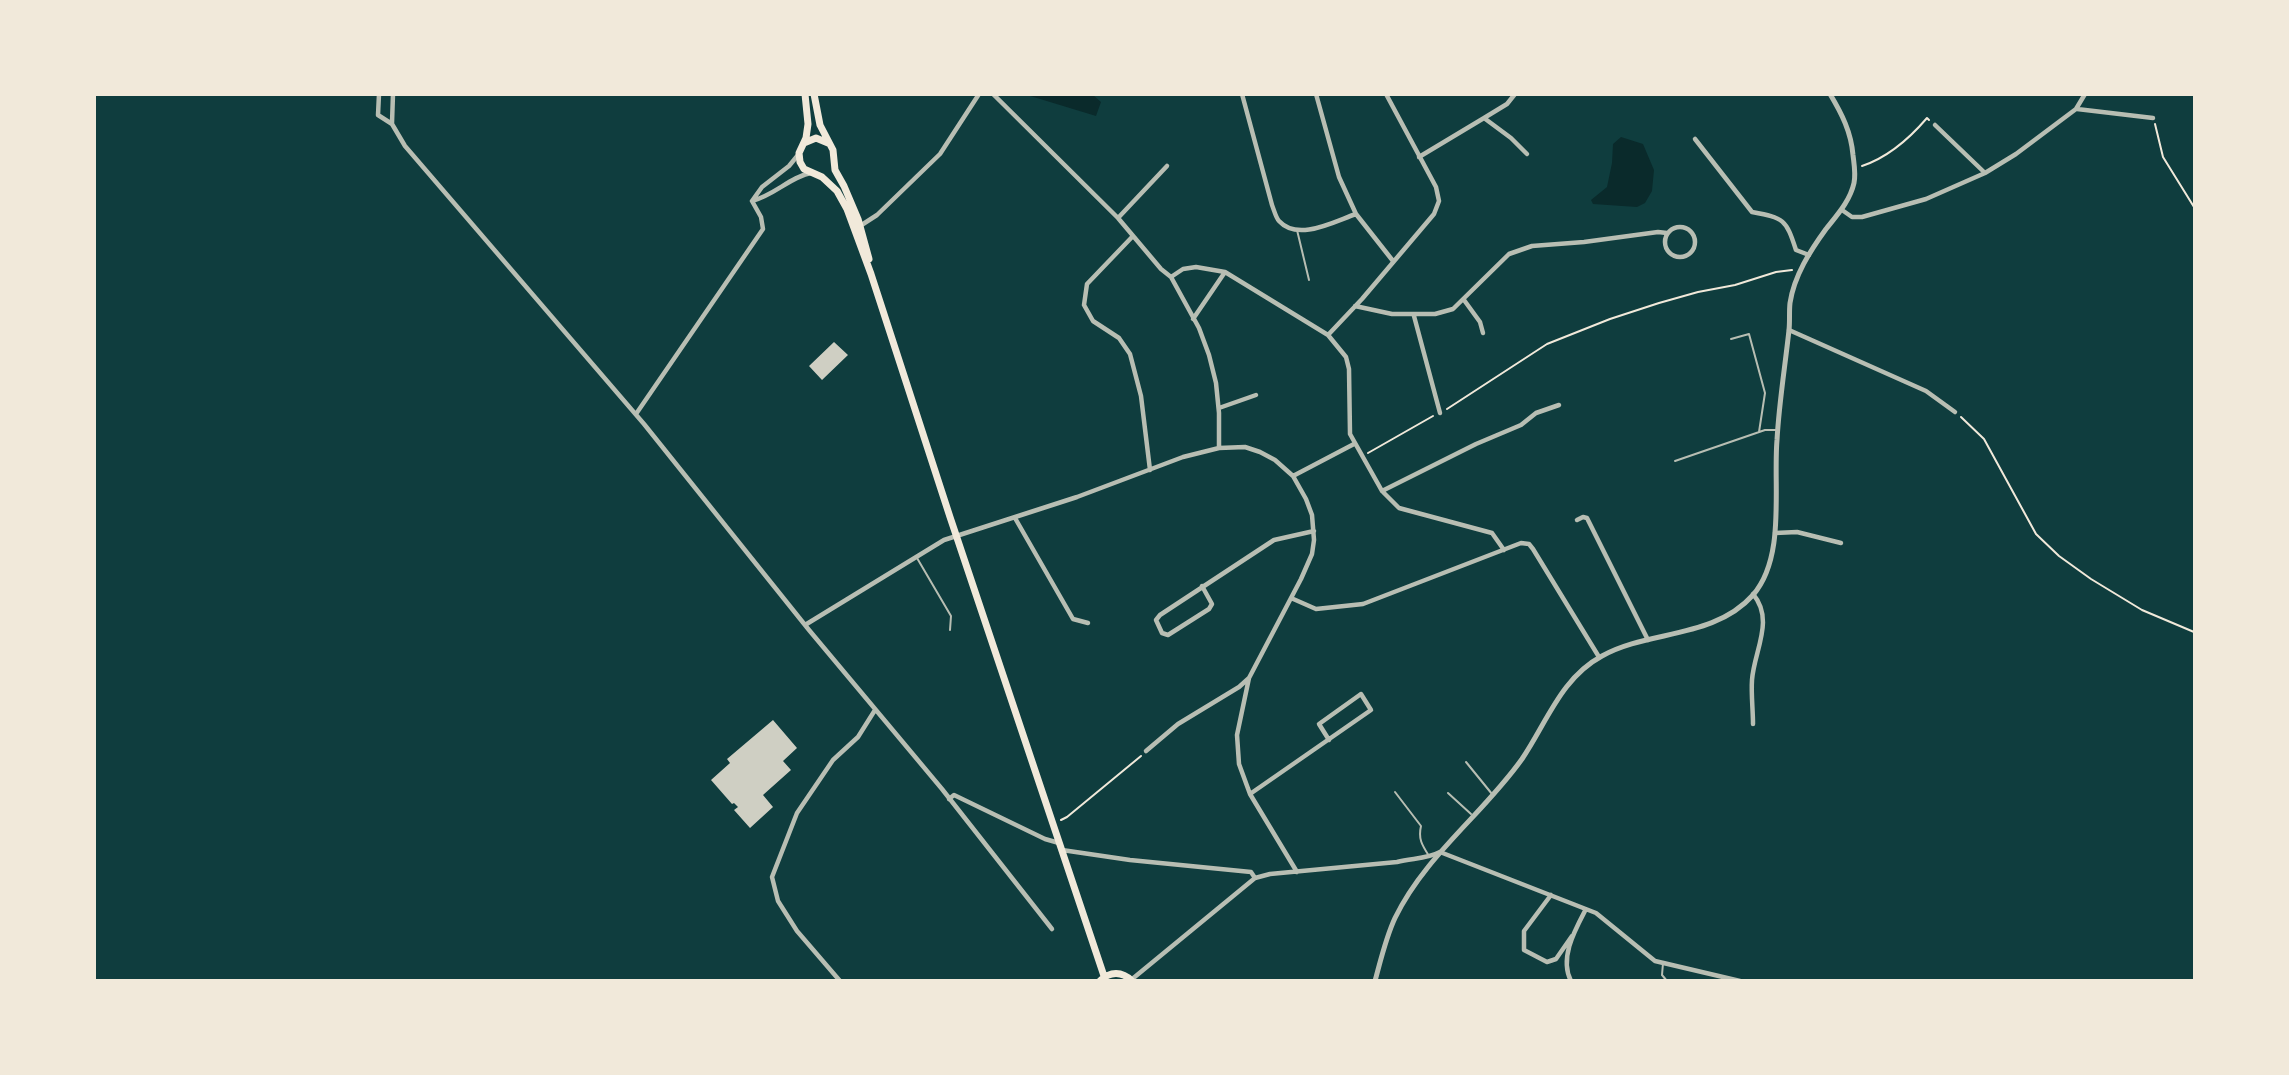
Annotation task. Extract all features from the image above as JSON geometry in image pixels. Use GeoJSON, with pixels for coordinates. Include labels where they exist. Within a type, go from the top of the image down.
{"type":"FeatureCollection","features":[{"type":"Feature","properties":{"kind":"main road"},"geometry":{"type":"LineString","coordinates":[[805,94],[808,124],[799,155],[802,167],[831,184],[842,198],[871,274],[1054,823],[1102,978],[1110,973],[1121,973],[1131,980]]}},
{"type":"Feature","properties":{"kind":"main road"},"geometry":{"type":"LineString","coordinates":[[814,94],[820,125],[831,145],[835,170],[845,186],[860,226],[871,274]]}},
{"type":"Feature","properties":{"kind":"main road"},"geometry":{"type":"LineString","coordinates":[[804,144],[819,138],[831,145]]}},
{"type":"Feature","properties":{"kind":"main road"},"geometry":{"type":"LineString","coordinates":[[814,173],[829,168],[834,159]]}},
{"type":"Feature","properties":{"kind":"street"},"geometry":{"type":"LineString","coordinates":[[379,94],[378,114],[391,124],[405,146],[636,414],[1052,929]]}},
{"type":"Feature","properties":{"kind":"street"},"geometry":{"type":"LineString","coordinates":[[391,124],[393,94]]}},
{"type":"Feature","properties":{"kind":"street"},"geometry":{"type":"LineString","coordinates":[[860,226],[877,215],[940,154],[979,94]]}},
{"type":"Feature","properties":{"kind":"street"},"geometry":{"type":"LineString","coordinates":[[993,94],[1118,218],[1171,277],[1209,355],[1219,408],[1219,448]]}},
{"type":"Feature","properties":{"kind":"street"},"geometry":{"type":"LineString","coordinates":[[1242,94],[1279,222],[1306,231],[1356,214]]}},
{"type":"Feature","properties":{"kind":"street"},"geometry":{"type":"LineString","coordinates":[[1316,94],[1339,177],[1356,214],[1392,261]]}},
{"type":"Feature","properties":{"kind":"street"},"geometry":{"type":"LineString","coordinates":[[1328,335],[1437,208],[1439,194],[1386,94]]}},
{"type":"Feature","properties":{"kind":"street"},"geometry":{"type":"LineString","coordinates":[[1419,156],[1507,104],[1515,94]]}},
{"type":"Feature","properties":{"kind":"street"},"geometry":{"type":"LineString","coordinates":[[1375,981],[1395,918],[1409,895],[1440,852],[1494,795],[1523,757],[1566,686],[1581,670],[1614,650],[1674,635],[1721,618],[1748,599],[1764,578],[1771,559],[1774,533],[1777,430],[1790,304],[1800,270],[1842,210],[1854,183],[1851,139],[1842,114],[1830,94]]}},
{"type":"Feature","properties":{"kind":"street"},"geometry":{"type":"LineString","coordinates":[[1842,210],[1852,216],[1862,217],[1926,199],[1985,173],[2016,154],[2076,109],[2085,94]]}},
{"type":"Feature","properties":{"kind":"street"},"geometry":{"type":"LineString","coordinates":[[2076,109],[2153,118]]}},
{"type":"Feature","properties":{"kind":"street"},"geometry":{"type":"LineString","coordinates":[[1484,118],[1527,154]]}},
{"type":"Feature","properties":{"kind":"street"},"geometry":{"type":"LineString","coordinates":[[1935,125],[1985,173]]}},
{"type":"Feature","properties":{"kind":"street"},"geometry":{"type":"LineString","coordinates":[[1695,139],[1752,212],[1779,217],[1788,225],[1796,250],[1809,255]]}},
{"type":"Feature","properties":{"kind":"street"},"geometry":{"type":"LineString","coordinates":[[752,201],[762,187],[799,155]]}},
{"type":"Feature","properties":{"kind":"street"},"geometry":{"type":"LineString","coordinates":[[1118,218],[1167,166]]}},
{"type":"Feature","properties":{"kind":"street"},"geometry":{"type":"LineString","coordinates":[[752,201],[768,197],[800,176],[814,173]]}},
{"type":"Feature","properties":{"kind":"street"},"geometry":{"type":"LineString","coordinates":[[636,414],[763,229],[761,217],[752,201]]}},
{"type":"Feature","properties":{"kind":"street"},"geometry":{"type":"LineString","coordinates":[[1355,306],[1414,316],[1453,309],[1509,254],[1532,246],[1668,233],[1675,227],[1689,230],[1694,239],[1693,248],[1686,255],[1672,254],[1666,247],[1668,233]]}},
{"type":"Feature","properties":{"kind":"street"},"geometry":{"type":"LineString","coordinates":[[1133,236],[1087,284],[1084,305],[1093,321],[1119,338],[1130,354],[1141,396],[1150,470]]}},
{"type":"Feature","properties":{"kind":"street"},"geometry":{"type":"LineString","coordinates":[[1171,277],[1196,267],[1225,272],[1328,335],[1346,357],[1349,369],[1348,423],[1354,444],[1382,491],[1399,508],[1492,533],[1504,550]]}},
{"type":"Feature","properties":{"kind":"street"},"geometry":{"type":"LineString","coordinates":[[1193,319],[1225,272]]}},
{"type":"Feature","properties":{"kind":"street"},"geometry":{"type":"LineString","coordinates":[[1464,300],[1480,322],[1483,333]]}},
{"type":"Feature","properties":{"kind":"street"},"geometry":{"type":"LineString","coordinates":[[1414,316],[1440,413]]}},
{"type":"Feature","properties":{"kind":"street"},"geometry":{"type":"LineString","coordinates":[[1789,330],[1926,391],[1955,412]]}},
{"type":"Feature","properties":{"kind":"street"},"geometry":{"type":"LineString","coordinates":[[1219,408],[1256,395]]}},
{"type":"Feature","properties":{"kind":"street"},"geometry":{"type":"LineString","coordinates":[[1382,491],[1476,444],[1521,425],[1536,413],[1559,405]]}},
{"type":"Feature","properties":{"kind":"street"},"geometry":{"type":"LineString","coordinates":[[1293,476],[1354,444]]}},
{"type":"Feature","properties":{"kind":"street"},"geometry":{"type":"LineString","coordinates":[[805,625],[944,540],[1183,457],[1219,448],[1245,447],[1260,452],[1275,460],[1293,476],[1306,499],[1314,531],[1312,554],[1249,678],[1237,735],[1239,764],[1250,794],[1297,872]]}},
{"type":"Feature","properties":{"kind":"street"},"geometry":{"type":"LineString","coordinates":[[1015,517],[1073,619],[1088,623]]}},
{"type":"Feature","properties":{"kind":"street"},"geometry":{"type":"LineString","coordinates":[[1577,520],[1587,518],[1647,640]]}},
{"type":"Feature","properties":{"kind":"street"},"geometry":{"type":"LineString","coordinates":[[1202,586],[1212,604],[1209,609],[1168,635],[1162,633],[1156,620],[1160,615],[1202,586],[1274,540],[1314,531]]}},
{"type":"Feature","properties":{"kind":"street"},"geometry":{"type":"LineString","coordinates":[[1774,533],[1797,532],[1841,543]]}},
{"type":"Feature","properties":{"kind":"street"},"geometry":{"type":"LineString","coordinates":[[1292,598],[1316,609],[1363,604],[1521,543],[1529,544],[1599,657]]}},
{"type":"Feature","properties":{"kind":"street"},"geometry":{"type":"LineString","coordinates":[[1753,594],[1764,626],[1752,678],[1753,724]]}},
{"type":"Feature","properties":{"kind":"street"},"geometry":{"type":"LineString","coordinates":[[1146,751],[1178,724],[1239,687],[1249,678]]}},
{"type":"Feature","properties":{"kind":"street"},"geometry":{"type":"LineString","coordinates":[[1250,794],[1329,740],[1371,710],[1361,694],[1319,724],[1329,740]]}},
{"type":"Feature","properties":{"kind":"street"},"geometry":{"type":"LineString","coordinates":[[840,981],[797,931],[778,901],[772,877],[797,813],[833,760],[858,737],[875,710]]}},
{"type":"Feature","properties":{"kind":"street"},"geometry":{"type":"LineString","coordinates":[[949,799],[954,795],[1061,847],[1130,860],[1251,872],[1255,878]]}},
{"type":"Feature","properties":{"kind":"street"},"geometry":{"type":"LineString","coordinates":[[1131,980],[1255,878],[1397,862],[1429,857],[1440,852],[1596,913],[1655,961],[1741,981]]}},
{"type":"Feature","properties":{"kind":"street"},"geometry":{"type":"LineString","coordinates":[[1550,895],[1524,931],[1524,950],[1547,962],[1556,959],[1586,909]]}},
{"type":"Feature","properties":{"kind":"street"},"geometry":{"type":"LineString","coordinates":[[1571,981],[1566,971],[1572,936]]}},
{"type":"Feature","properties":{"kind":"lane"},"geometry":{"type":"LineString","coordinates":[[1297,230],[1309,280]]}},
{"type":"Feature","properties":{"kind":"lane"},"geometry":{"type":"LineString","coordinates":[[1731,339],[1749,334],[1765,393],[1759,432]]}},
{"type":"Feature","properties":{"kind":"lane"},"geometry":{"type":"LineString","coordinates":[[1675,461],[1759,432],[1777,430]]}},
{"type":"Feature","properties":{"kind":"lane"},"geometry":{"type":"LineString","coordinates":[[916,557],[951,617],[950,630]]}},
{"type":"Feature","properties":{"kind":"lane"},"geometry":{"type":"LineString","coordinates":[[1466,762],[1494,795]]}},
{"type":"Feature","properties":{"kind":"lane"},"geometry":{"type":"LineString","coordinates":[[1395,792],[1421,826],[1421,844],[1429,857]]}},
{"type":"Feature","properties":{"kind":"lane"},"geometry":{"type":"LineString","coordinates":[[1448,793],[1474,817]]}},
{"type":"Feature","properties":{"kind":"lane"},"geometry":{"type":"LineString","coordinates":[[1663,963],[1662,975],[1667,981]]}},
{"type":"Feature","properties":{"kind":"path"},"geometry":{"type":"LineString","coordinates":[[1855,169],[1872,163],[1906,142],[1927,118],[1935,125]]}},
{"type":"Feature","properties":{"kind":"path"},"geometry":{"type":"LineString","coordinates":[[2153,118],[2163,158],[2194,206]]}},
{"type":"Feature","properties":{"kind":"path"},"geometry":{"type":"LineString","coordinates":[[1361,456],[1440,413],[1546,344],[1659,303],[1776,272],[1800,270]]}},
{"type":"Feature","properties":{"kind":"path"},"geometry":{"type":"LineString","coordinates":[[1955,412],[1984,439],[2036,534],[2059,556],[2142,610],[2194,632]]}},
{"type":"Feature","properties":{"kind":"path"},"geometry":{"type":"LineString","coordinates":[[1054,823],[1067,817],[1146,751]]}},
{"type":"Feature","properties":{"kind":"water"},"geometry":{"type":"Polygon","coordinates":[[[1027,95],[1093,95],[1101,102],[1096,116],[1027,95]]]}},
{"type":"Feature","properties":{"kind":"water"},"geometry":{"type":"Polygon","coordinates":[[[1621,137],[1643,144],[1654,170],[1652,191],[1645,203],[1637,207],[1593,204],[1591,200],[1607,187],[1613,144],[1621,137]]]}},
{"type":"Feature","properties":{"kind":"building"},"geometry":{"type":"Polygon","coordinates":[[[834,342],[848,355],[822,380],[809,366],[834,342]]]}},
{"type":"Feature","properties":{"kind":"building"},"geometry":{"type":"Polygon","coordinates":[[[773,720],[797,748],[783,761],[791,770],[763,795],[773,807],[750,828],[734,810],[738,807],[732,804],[711,780],[730,763],[727,759],[773,720]]]}}]}
